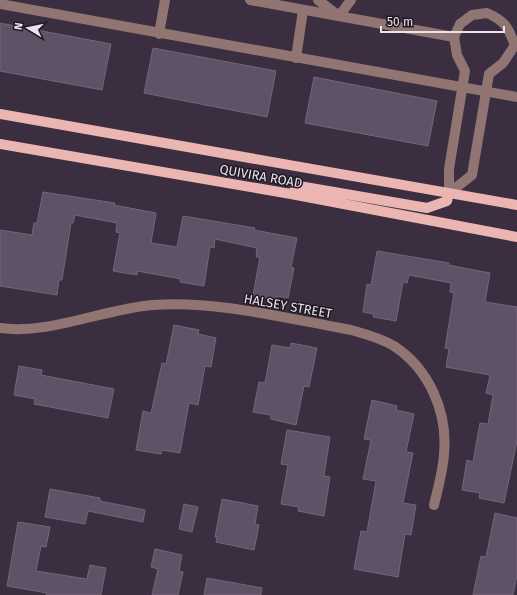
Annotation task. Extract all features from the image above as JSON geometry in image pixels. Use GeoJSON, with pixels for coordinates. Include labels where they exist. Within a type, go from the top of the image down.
{"type":"FeatureCollection","features":[{"type":"Feature","properties":{"kind":"main road","name":"QUIVIRA ROAD"},"geometry":{"type":"LineString","coordinates":[[0,114],[517,205]]}},
{"type":"Feature","properties":{"kind":"main road","name":"QUIVIRA ROAD"},"geometry":{"type":"LineString","coordinates":[[0,144],[291,194],[517,237]]}},
{"type":"Feature","properties":{"kind":"main road"},"geometry":{"type":"LineString","coordinates":[[291,194],[299,186],[427,208],[447,201],[448,193]]}},
{"type":"Feature","properties":{"kind":"street"},"geometry":{"type":"LineString","coordinates":[[159,34],[165,0]]}},
{"type":"Feature","properties":{"kind":"street"},"geometry":{"type":"LineString","coordinates":[[250,0],[454,37]]}},
{"type":"Feature","properties":{"kind":"street"},"geometry":{"type":"LineString","coordinates":[[318,0],[339,16]]}},
{"type":"Feature","properties":{"kind":"street"},"geometry":{"type":"LineString","coordinates":[[339,16],[351,0]]}},
{"type":"Feature","properties":{"kind":"street"},"geometry":{"type":"LineString","coordinates":[[0,4],[22,4],[159,34],[517,97]]}},
{"type":"Feature","properties":{"kind":"street"},"geometry":{"type":"LineString","coordinates":[[296,58],[303,10]]}},
{"type":"Feature","properties":{"kind":"street"},"geometry":{"type":"LineString","coordinates":[[487,14],[501,19],[509,30],[516,45],[503,64],[489,74],[472,175],[448,193],[449,169],[465,71],[457,55],[454,37],[460,24],[472,15],[487,14]]}},
{"type":"Feature","properties":{"kind":"street","name":"HALSEY STREET"},"geometry":{"type":"LineString","coordinates":[[0,328],[29,328],[151,305],[182,304],[242,312],[351,330],[372,336],[393,346],[413,362],[427,380],[440,407],[445,433],[444,455],[434,505]]}},
{"type":"Feature","properties":{"kind":"building"},"geometry":{"type":"Polygon","coordinates":[[[0,23],[111,44],[102,90],[0,71],[0,23]]]}},
{"type":"Feature","properties":{"kind":"building"},"geometry":{"type":"Polygon","coordinates":[[[153,48],[276,71],[267,117],[144,93],[153,48]]]}},
{"type":"Feature","properties":{"kind":"building"},"geometry":{"type":"Polygon","coordinates":[[[314,77],[437,101],[428,146],[305,123],[314,77]]]}},
{"type":"Feature","properties":{"kind":"building"},"geometry":{"type":"Polygon","coordinates":[[[43,192],[115,203],[114,205],[156,213],[151,243],[177,247],[183,216],[255,228],[254,230],[297,238],[291,267],[294,268],[288,298],[277,296],[277,299],[253,295],[260,257],[256,257],[257,248],[215,239],[214,248],[210,247],[204,286],[180,282],[181,279],[137,271],[137,275],[113,271],[120,233],[116,232],[117,223],[75,215],[73,223],[71,223],[62,280],[59,280],[57,295],[0,286],[0,230],[32,235],[34,223],[37,223],[43,192]]]}},
{"type":"Feature","properties":{"kind":"building"},"geometry":{"type":"Polygon","coordinates":[[[377,251],[449,263],[448,265],[490,273],[485,302],[517,307],[517,441],[504,503],[479,498],[480,493],[462,490],[467,460],[473,462],[480,423],[488,424],[493,395],[486,393],[490,375],[446,367],[449,349],[445,348],[454,293],[450,292],[451,283],[409,275],[407,283],[403,282],[396,321],[373,317],[374,314],[363,312],[367,284],[371,285],[377,251]]]}},
{"type":"Feature","properties":{"kind":"building"},"geometry":{"type":"Polygon","coordinates":[[[174,325],[199,330],[198,334],[216,338],[211,367],[205,366],[198,405],[189,403],[180,453],[162,450],[161,454],[136,450],[143,411],[151,413],[162,363],[166,364],[174,325]]]}},
{"type":"Feature","properties":{"kind":"building"},"geometry":{"type":"Polygon","coordinates":[[[291,343],[317,348],[309,387],[304,386],[296,425],[271,419],[271,415],[253,412],[259,382],[265,383],[272,345],[290,348],[291,343]]]}},
{"type":"Feature","properties":{"kind":"building"},"geometry":{"type":"Polygon","coordinates":[[[19,366],[42,370],[41,375],[114,389],[108,418],[34,404],[35,399],[14,395],[19,366]]]}},
{"type":"Feature","properties":{"kind":"building"},"geometry":{"type":"Polygon","coordinates":[[[372,400],[397,406],[396,410],[414,414],[406,452],[413,453],[403,503],[416,505],[411,535],[405,534],[398,577],[354,569],[361,531],[367,532],[376,481],[363,479],[371,440],[364,439],[372,400]]]}},
{"type":"Feature","properties":{"kind":"building"},"geometry":{"type":"Polygon","coordinates":[[[287,430],[330,437],[324,476],[330,477],[324,516],[298,511],[299,507],[281,504],[288,465],[281,464],[287,430]]]}},
{"type":"Feature","properties":{"kind":"building"},"geometry":{"type":"Polygon","coordinates":[[[50,489],[100,498],[100,501],[145,510],[143,522],[88,511],[85,524],[45,517],[50,489]]]}},
{"type":"Feature","properties":{"kind":"building"},"geometry":{"type":"Polygon","coordinates":[[[222,499],[258,506],[255,524],[259,525],[254,550],[216,542],[217,537],[215,537],[222,499]]]}},
{"type":"Feature","properties":{"kind":"building"},"geometry":{"type":"Polygon","coordinates":[[[184,504],[198,507],[192,532],[179,529],[184,504]]]}},
{"type":"Feature","properties":{"kind":"building"},"geometry":{"type":"Polygon","coordinates":[[[495,513],[517,518],[517,575],[513,595],[473,595],[481,556],[486,557],[495,513]]]}},
{"type":"Feature","properties":{"kind":"building"},"geometry":{"type":"Polygon","coordinates":[[[18,522],[50,527],[46,547],[41,546],[36,571],[87,579],[90,565],[106,568],[101,595],[46,595],[47,593],[7,586],[18,522]]]}},
{"type":"Feature","properties":{"kind":"building"},"geometry":{"type":"Polygon","coordinates":[[[155,549],[182,555],[179,571],[183,572],[178,595],[152,595],[158,569],[151,567],[155,549]]]}},
{"type":"Feature","properties":{"kind":"building"},"geometry":{"type":"Polygon","coordinates":[[[207,578],[262,588],[261,595],[204,595],[207,578]]]}}]}
